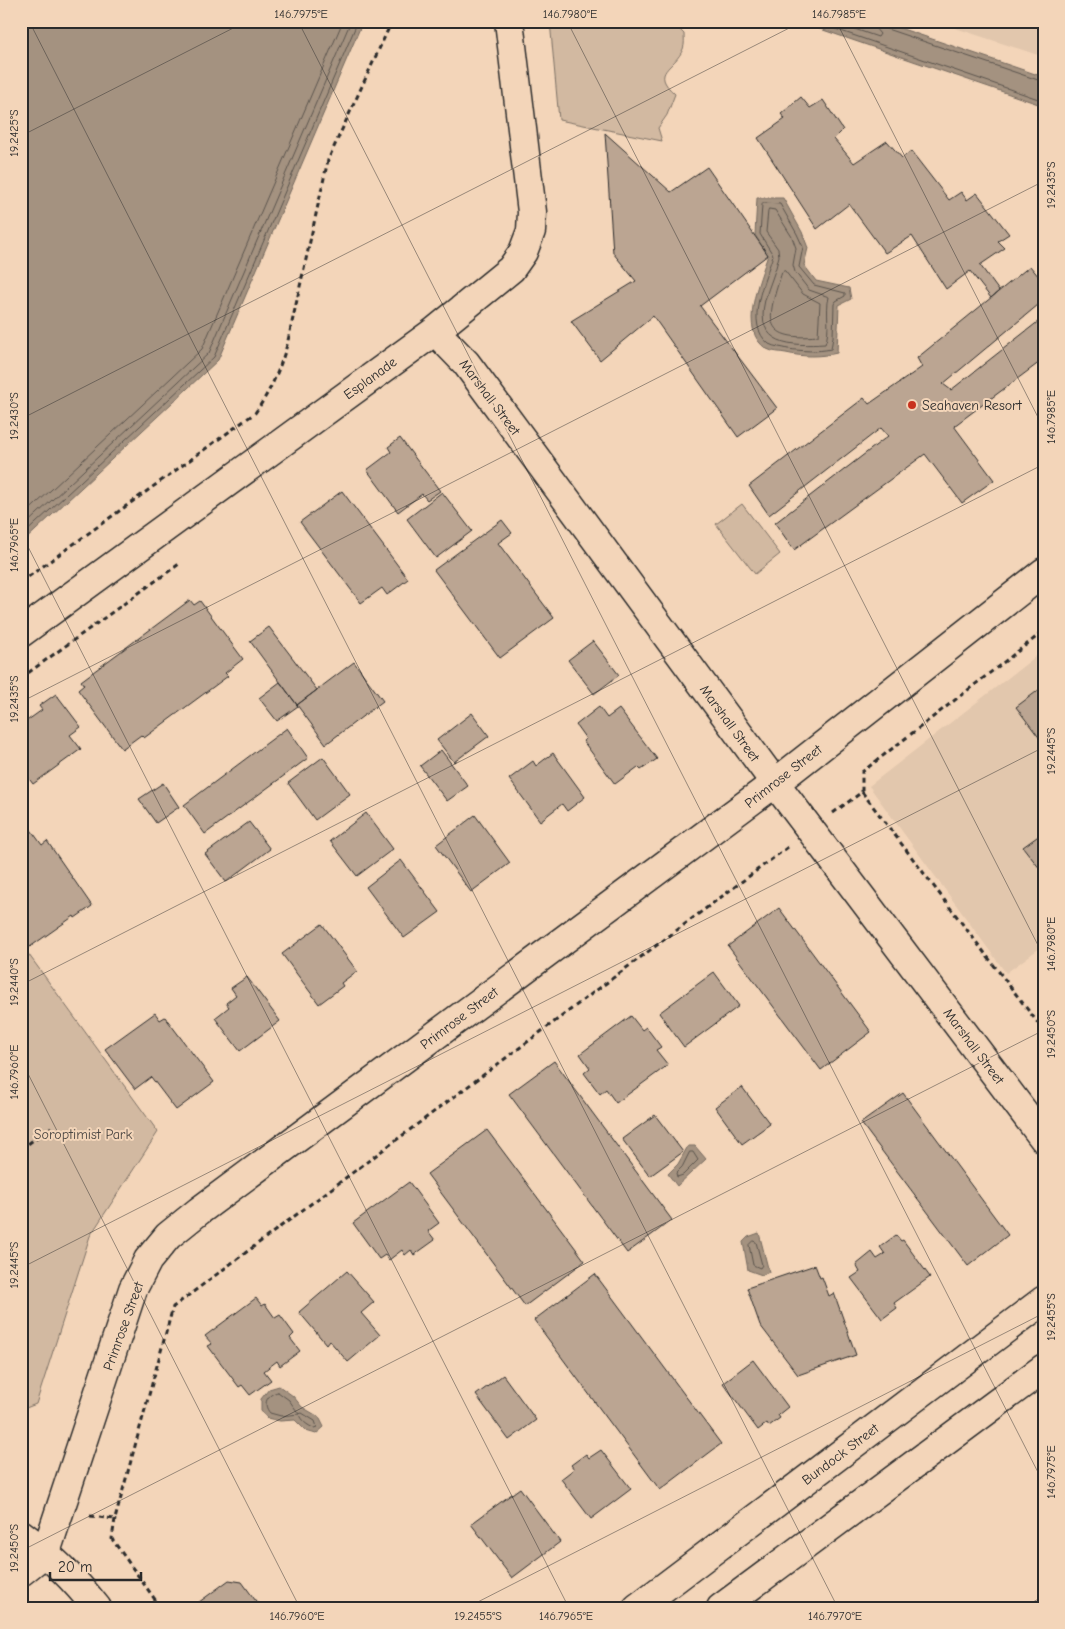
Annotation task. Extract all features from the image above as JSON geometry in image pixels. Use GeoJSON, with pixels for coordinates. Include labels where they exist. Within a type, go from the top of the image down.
{"type":"FeatureCollection","features":[{"type":"Feature","properties":{"kind":"street","name":"Esplanade"},"geometry":{"type":"LineString","coordinates":[[21,634],[435,331],[511,269],[523,252],[531,231],[532,212],[509,21]]}},
{"type":"Feature","properties":{"kind":"street","name":"Marshall Street"},"geometry":{"type":"LineString","coordinates":[[435,331],[466,363],[810,830],[1044,1139]]}},
{"type":"Feature","properties":{"kind":"street","name":"Primrose Street"},"geometry":{"type":"LineString","coordinates":[[46,1552],[133,1290],[148,1260],[168,1236],[207,1205],[775,783],[1044,572]]}},
{"type":"Feature","properties":{"kind":"street","name":"Bundock Street"},"geometry":{"type":"LineString","coordinates":[[637,1608],[1044,1300]]}},
{"type":"Feature","properties":{"kind":"street"},"geometry":{"type":"LineString","coordinates":[[722,1608],[1044,1368]]}},
{"type":"Feature","properties":{"kind":"street"},"geometry":{"type":"LineString","coordinates":[[21,1534],[46,1552],[97,1608]]}},
{"type":"Feature","properties":{"kind":"street"},"geometry":{"type":"LineString","coordinates":[[21,1572],[46,1552]]}},
{"type":"Feature","properties":{"kind":"path"},"geometry":{"type":"LineString","coordinates":[[21,582],[255,412],[268,394],[277,375],[287,345],[328,160],[392,21]]}},
{"type":"Feature","properties":{"kind":"path"},"geometry":{"type":"LineString","coordinates":[[21,678],[179,564]]}},
{"type":"Feature","properties":{"kind":"path"},"geometry":{"type":"LineString","coordinates":[[1044,631],[862,772],[862,792],[1044,1031]]}},
{"type":"Feature","properties":{"kind":"path"},"geometry":{"type":"LineString","coordinates":[[161,1608],[112,1539],[115,1519],[173,1306],[862,792]]}},
{"type":"Feature","properties":{"kind":"path"},"geometry":{"type":"LineString","coordinates":[[21,1149],[51,1127]]}},
{"type":"Feature","properties":{"kind":"path"},"geometry":{"type":"LineString","coordinates":[[59,1512],[115,1519]]}},
{"type":"Feature","properties":{"kind":"shaded area"},"geometry":{"type":"Polygon","coordinates":[[[934,21],[1044,21],[1044,57],[934,21]]]}},
{"type":"Feature","properties":{"kind":"shaded area"},"geometry":{"type":"Polygon","coordinates":[[[1044,650],[1044,945],[1006,973],[869,786],[1044,650]]]}},
{"type":"Feature","properties":{"kind":"green space"},"geometry":{"type":"Polygon","coordinates":[[[550,21],[655,21],[659,26],[679,29],[684,34],[683,49],[664,75],[664,80],[675,94],[667,115],[658,128],[662,141],[559,120],[550,21]]]}},
{"type":"Feature","properties":{"kind":"green space"},"geometry":{"type":"Polygon","coordinates":[[[742,504],[780,554],[755,574],[716,524],[742,504]]]}},
{"type":"Feature","properties":{"kind":"green space","name":"Soroptimist Park"},"geometry":{"type":"Polygon","coordinates":[[[21,944],[158,1132],[90,1236],[36,1404],[21,1410],[21,944]]]}},
{"type":"Feature","properties":{"kind":"water"},"geometry":{"type":"Polygon","coordinates":[[[21,21],[363,21],[218,360],[21,544],[21,21]]]}},
{"type":"Feature","properties":{"kind":"water"},"geometry":{"type":"Polygon","coordinates":[[[797,21],[879,21],[1044,77],[1044,106],[797,21]]]}},
{"type":"Feature","properties":{"kind":"water"},"geometry":{"type":"Polygon","coordinates":[[[757,198],[783,198],[802,232],[808,248],[804,265],[816,281],[849,288],[851,299],[839,305],[837,353],[811,356],[792,354],[769,350],[758,341],[753,330],[753,305],[768,255],[755,235],[757,198]]]}},
{"type":"Feature","properties":{"kind":"water"},"geometry":{"type":"Polygon","coordinates":[[[688,1146],[695,1146],[706,1159],[677,1186],[668,1174],[678,1164],[688,1146]]]}},
{"type":"Feature","properties":{"kind":"water"},"geometry":{"type":"Polygon","coordinates":[[[759,1233],[769,1272],[762,1275],[748,1270],[743,1242],[748,1237],[759,1233]]]}},
{"type":"Feature","properties":{"kind":"water"},"geometry":{"type":"Polygon","coordinates":[[[279,1386],[293,1396],[302,1407],[319,1417],[324,1427],[316,1434],[306,1431],[295,1420],[280,1421],[267,1418],[261,1411],[261,1399],[269,1389],[279,1386]]]}},
{"type":"Feature","properties":{"kind":"building"},"geometry":{"type":"Polygon","coordinates":[[[801,97],[810,108],[823,100],[843,130],[834,139],[854,163],[887,141],[902,158],[911,151],[949,200],[961,192],[967,200],[977,193],[1009,234],[998,241],[1005,248],[980,265],[999,291],[991,298],[970,271],[946,289],[912,236],[885,253],[849,204],[817,229],[758,138],[785,119],[781,114],[801,97]]]}},
{"type":"Feature","properties":{"kind":"building"},"geometry":{"type":"Polygon","coordinates":[[[605,133],[671,192],[707,167],[768,255],[700,306],[777,408],[738,437],[653,316],[600,360],[571,321],[636,281],[613,253],[605,133]]]}},
{"type":"Feature","properties":{"kind":"building"},"geometry":{"type":"Polygon","coordinates":[[[1030,266],[1044,283],[1044,300],[943,384],[951,390],[1044,317],[1044,359],[954,426],[994,480],[962,503],[925,454],[794,550],[775,523],[888,436],[881,428],[769,515],[749,486],[864,398],[869,404],[922,367],[917,358],[1030,266]]]}},
{"type":"Feature","properties":{"kind":"building"},"geometry":{"type":"Polygon","coordinates":[[[400,438],[440,491],[427,500],[422,494],[398,512],[367,470],[391,452],[388,447],[400,438]]]}},
{"type":"Feature","properties":{"kind":"building"},"geometry":{"type":"Polygon","coordinates":[[[342,491],[408,579],[387,595],[382,588],[361,603],[300,522],[342,491]]]}},
{"type":"Feature","properties":{"kind":"building"},"geometry":{"type":"Polygon","coordinates":[[[442,492],[472,531],[436,558],[407,519],[442,492]]]}},
{"type":"Feature","properties":{"kind":"building"},"geometry":{"type":"Polygon","coordinates":[[[502,520],[512,533],[498,543],[554,618],[500,658],[434,570],[502,520]]]}},
{"type":"Feature","properties":{"kind":"building"},"geometry":{"type":"Polygon","coordinates":[[[190,600],[194,605],[200,601],[243,659],[225,673],[228,676],[144,738],[141,735],[122,749],[78,690],[84,685],[81,681],[190,600]]]}},
{"type":"Feature","properties":{"kind":"building"},"geometry":{"type":"Polygon","coordinates":[[[269,627],[317,690],[297,705],[250,641],[269,627]]]}},
{"type":"Feature","properties":{"kind":"building"},"geometry":{"type":"Polygon","coordinates":[[[593,641],[619,675],[594,694],[568,660],[593,641]]]}},
{"type":"Feature","properties":{"kind":"building"},"geometry":{"type":"Polygon","coordinates":[[[354,662],[383,701],[326,744],[297,705],[354,662]]]}},
{"type":"Feature","properties":{"kind":"building"},"geometry":{"type":"Polygon","coordinates":[[[280,682],[298,706],[277,721],[259,698],[280,682]]]}},
{"type":"Feature","properties":{"kind":"building"},"geometry":{"type":"Polygon","coordinates":[[[1044,686],[1044,744],[1016,707],[1044,686]]]}},
{"type":"Feature","properties":{"kind":"building"},"geometry":{"type":"Polygon","coordinates":[[[56,694],[81,727],[70,735],[81,749],[33,784],[21,768],[21,725],[42,710],[39,706],[56,694]]]}},
{"type":"Feature","properties":{"kind":"building"},"geometry":{"type":"Polygon","coordinates":[[[599,707],[607,718],[619,709],[657,759],[641,770],[638,767],[615,784],[583,741],[586,739],[576,725],[599,707]]]}},
{"type":"Feature","properties":{"kind":"building"},"geometry":{"type":"Polygon","coordinates":[[[472,713],[489,736],[454,762],[437,740],[472,713]]]}},
{"type":"Feature","properties":{"kind":"building"},"geometry":{"type":"Polygon","coordinates":[[[287,728],[308,758],[205,834],[184,805],[287,728]]]}},
{"type":"Feature","properties":{"kind":"building"},"geometry":{"type":"Polygon","coordinates":[[[441,750],[468,786],[447,801],[420,766],[441,750]]]}},
{"type":"Feature","properties":{"kind":"building"},"geometry":{"type":"Polygon","coordinates":[[[553,753],[585,797],[567,811],[562,804],[540,821],[509,779],[533,761],[536,766],[553,753]]]}},
{"type":"Feature","properties":{"kind":"building"},"geometry":{"type":"Polygon","coordinates":[[[323,757],[350,794],[315,820],[288,783],[323,757]]]}},
{"type":"Feature","properties":{"kind":"building"},"geometry":{"type":"Polygon","coordinates":[[[163,783],[179,807],[156,823],[139,799],[163,783]]]}},
{"type":"Feature","properties":{"kind":"building"},"geometry":{"type":"Polygon","coordinates":[[[366,813],[393,849],[357,876],[330,841],[366,813]]]}},
{"type":"Feature","properties":{"kind":"building"},"geometry":{"type":"Polygon","coordinates":[[[475,815],[510,863],[471,892],[436,845],[475,815]]]}},
{"type":"Feature","properties":{"kind":"building"},"geometry":{"type":"Polygon","coordinates":[[[21,816],[42,845],[47,841],[92,906],[75,918],[74,916],[27,949],[21,941],[21,816]]]}},
{"type":"Feature","properties":{"kind":"building"},"geometry":{"type":"Polygon","coordinates":[[[249,822],[270,849],[226,882],[205,854],[249,822]]]}},
{"type":"Feature","properties":{"kind":"building"},"geometry":{"type":"Polygon","coordinates":[[[1044,832],[1044,874],[1023,847],[1044,832]]]}},
{"type":"Feature","properties":{"kind":"building"},"geometry":{"type":"Polygon","coordinates":[[[401,860],[440,912],[404,938],[366,887],[401,860]]]}},
{"type":"Feature","properties":{"kind":"building"},"geometry":{"type":"Polygon","coordinates":[[[779,908],[871,1032],[821,1070],[728,946],[779,908]]]}},
{"type":"Feature","properties":{"kind":"building"},"geometry":{"type":"Polygon","coordinates":[[[322,924],[357,971],[341,983],[343,986],[319,1004],[282,954],[322,924]]]}},
{"type":"Feature","properties":{"kind":"building"},"geometry":{"type":"Polygon","coordinates":[[[714,972],[739,1006],[684,1047],[659,1013],[714,972]]]}},
{"type":"Feature","properties":{"kind":"building"},"geometry":{"type":"Polygon","coordinates":[[[247,977],[280,1021],[240,1051],[215,1018],[229,1007],[226,1003],[236,995],[231,988],[247,977]]]}},
{"type":"Feature","properties":{"kind":"building"},"geometry":{"type":"Polygon","coordinates":[[[155,1013],[160,1020],[165,1017],[214,1082],[176,1110],[151,1077],[135,1089],[105,1049],[155,1013]]]}},
{"type":"Feature","properties":{"kind":"building"},"geometry":{"type":"Polygon","coordinates":[[[631,1016],[642,1030],[646,1027],[661,1047],[656,1050],[668,1065],[616,1103],[606,1089],[600,1094],[584,1073],[590,1068],[580,1054],[631,1016]]]}},
{"type":"Feature","properties":{"kind":"building"},"geometry":{"type":"Polygon","coordinates":[[[554,1061],[672,1220],[627,1253],[509,1094],[554,1061]]]}},
{"type":"Feature","properties":{"kind":"building"},"geometry":{"type":"Polygon","coordinates":[[[742,1087],[770,1124],[742,1144],[715,1107],[742,1087]]]}},
{"type":"Feature","properties":{"kind":"building"},"geometry":{"type":"Polygon","coordinates":[[[903,1093],[1008,1235],[968,1266],[861,1123],[903,1093]]]}},
{"type":"Feature","properties":{"kind":"building"},"geometry":{"type":"Polygon","coordinates":[[[655,1115],[683,1152],[650,1176],[622,1139],[655,1115]]]}},
{"type":"Feature","properties":{"kind":"building"},"geometry":{"type":"Polygon","coordinates":[[[487,1130],[585,1261],[525,1306],[427,1174],[487,1130]]]}},
{"type":"Feature","properties":{"kind":"building"},"geometry":{"type":"Polygon","coordinates":[[[409,1182],[439,1223],[428,1231],[435,1240],[414,1255],[411,1250],[405,1255],[402,1250],[389,1260],[385,1255],[379,1259],[353,1223],[409,1182]]]}},
{"type":"Feature","properties":{"kind":"building"},"geometry":{"type":"Polygon","coordinates":[[[896,1235],[901,1241],[903,1240],[930,1277],[894,1303],[897,1308],[882,1319],[851,1278],[860,1272],[856,1265],[872,1252],[877,1259],[885,1254],[880,1247],[896,1235]]]}},
{"type":"Feature","properties":{"kind":"building"},"geometry":{"type":"Polygon","coordinates":[[[815,1265],[829,1296],[834,1293],[856,1355],[798,1375],[760,1325],[747,1288],[815,1265]]]}},
{"type":"Feature","properties":{"kind":"building"},"geometry":{"type":"Polygon","coordinates":[[[347,1271],[374,1302],[361,1313],[380,1335],[348,1362],[329,1340],[326,1344],[299,1312],[347,1271]]]}},
{"type":"Feature","properties":{"kind":"building"},"geometry":{"type":"Polygon","coordinates":[[[595,1274],[721,1444],[660,1490],[534,1320],[595,1274]]]}},
{"type":"Feature","properties":{"kind":"building"},"geometry":{"type":"Polygon","coordinates":[[[256,1298],[262,1306],[265,1304],[275,1318],[280,1315],[294,1334],[290,1338],[300,1351],[280,1366],[277,1361],[264,1371],[271,1380],[250,1395],[242,1385],[239,1387],[208,1346],[212,1344],[205,1336],[256,1298]]]}},
{"type":"Feature","properties":{"kind":"building"},"geometry":{"type":"Polygon","coordinates":[[[753,1360],[788,1407],[778,1415],[780,1418],[769,1426],[767,1423],[758,1430],[723,1383],[753,1360]]]}},
{"type":"Feature","properties":{"kind":"building"},"geometry":{"type":"Polygon","coordinates":[[[503,1375],[536,1420],[509,1440],[476,1395],[503,1375]]]}},
{"type":"Feature","properties":{"kind":"building"},"geometry":{"type":"Polygon","coordinates":[[[601,1450],[631,1489],[591,1519],[561,1479],[574,1469],[571,1465],[586,1454],[589,1458],[601,1450]]]}},
{"type":"Feature","properties":{"kind":"building"},"geometry":{"type":"Polygon","coordinates":[[[520,1488],[560,1542],[512,1578],[471,1524],[520,1488]]]}},
{"type":"Feature","properties":{"kind":"building"},"geometry":{"type":"Polygon","coordinates":[[[229,1580],[242,1582],[261,1608],[191,1608],[229,1580]]]}},
{"type":"Feature","properties":{"kind":"place","name":"Seahaven Resort"},"geometry":{"type":"Point","coordinates":[912,405]}}]}
